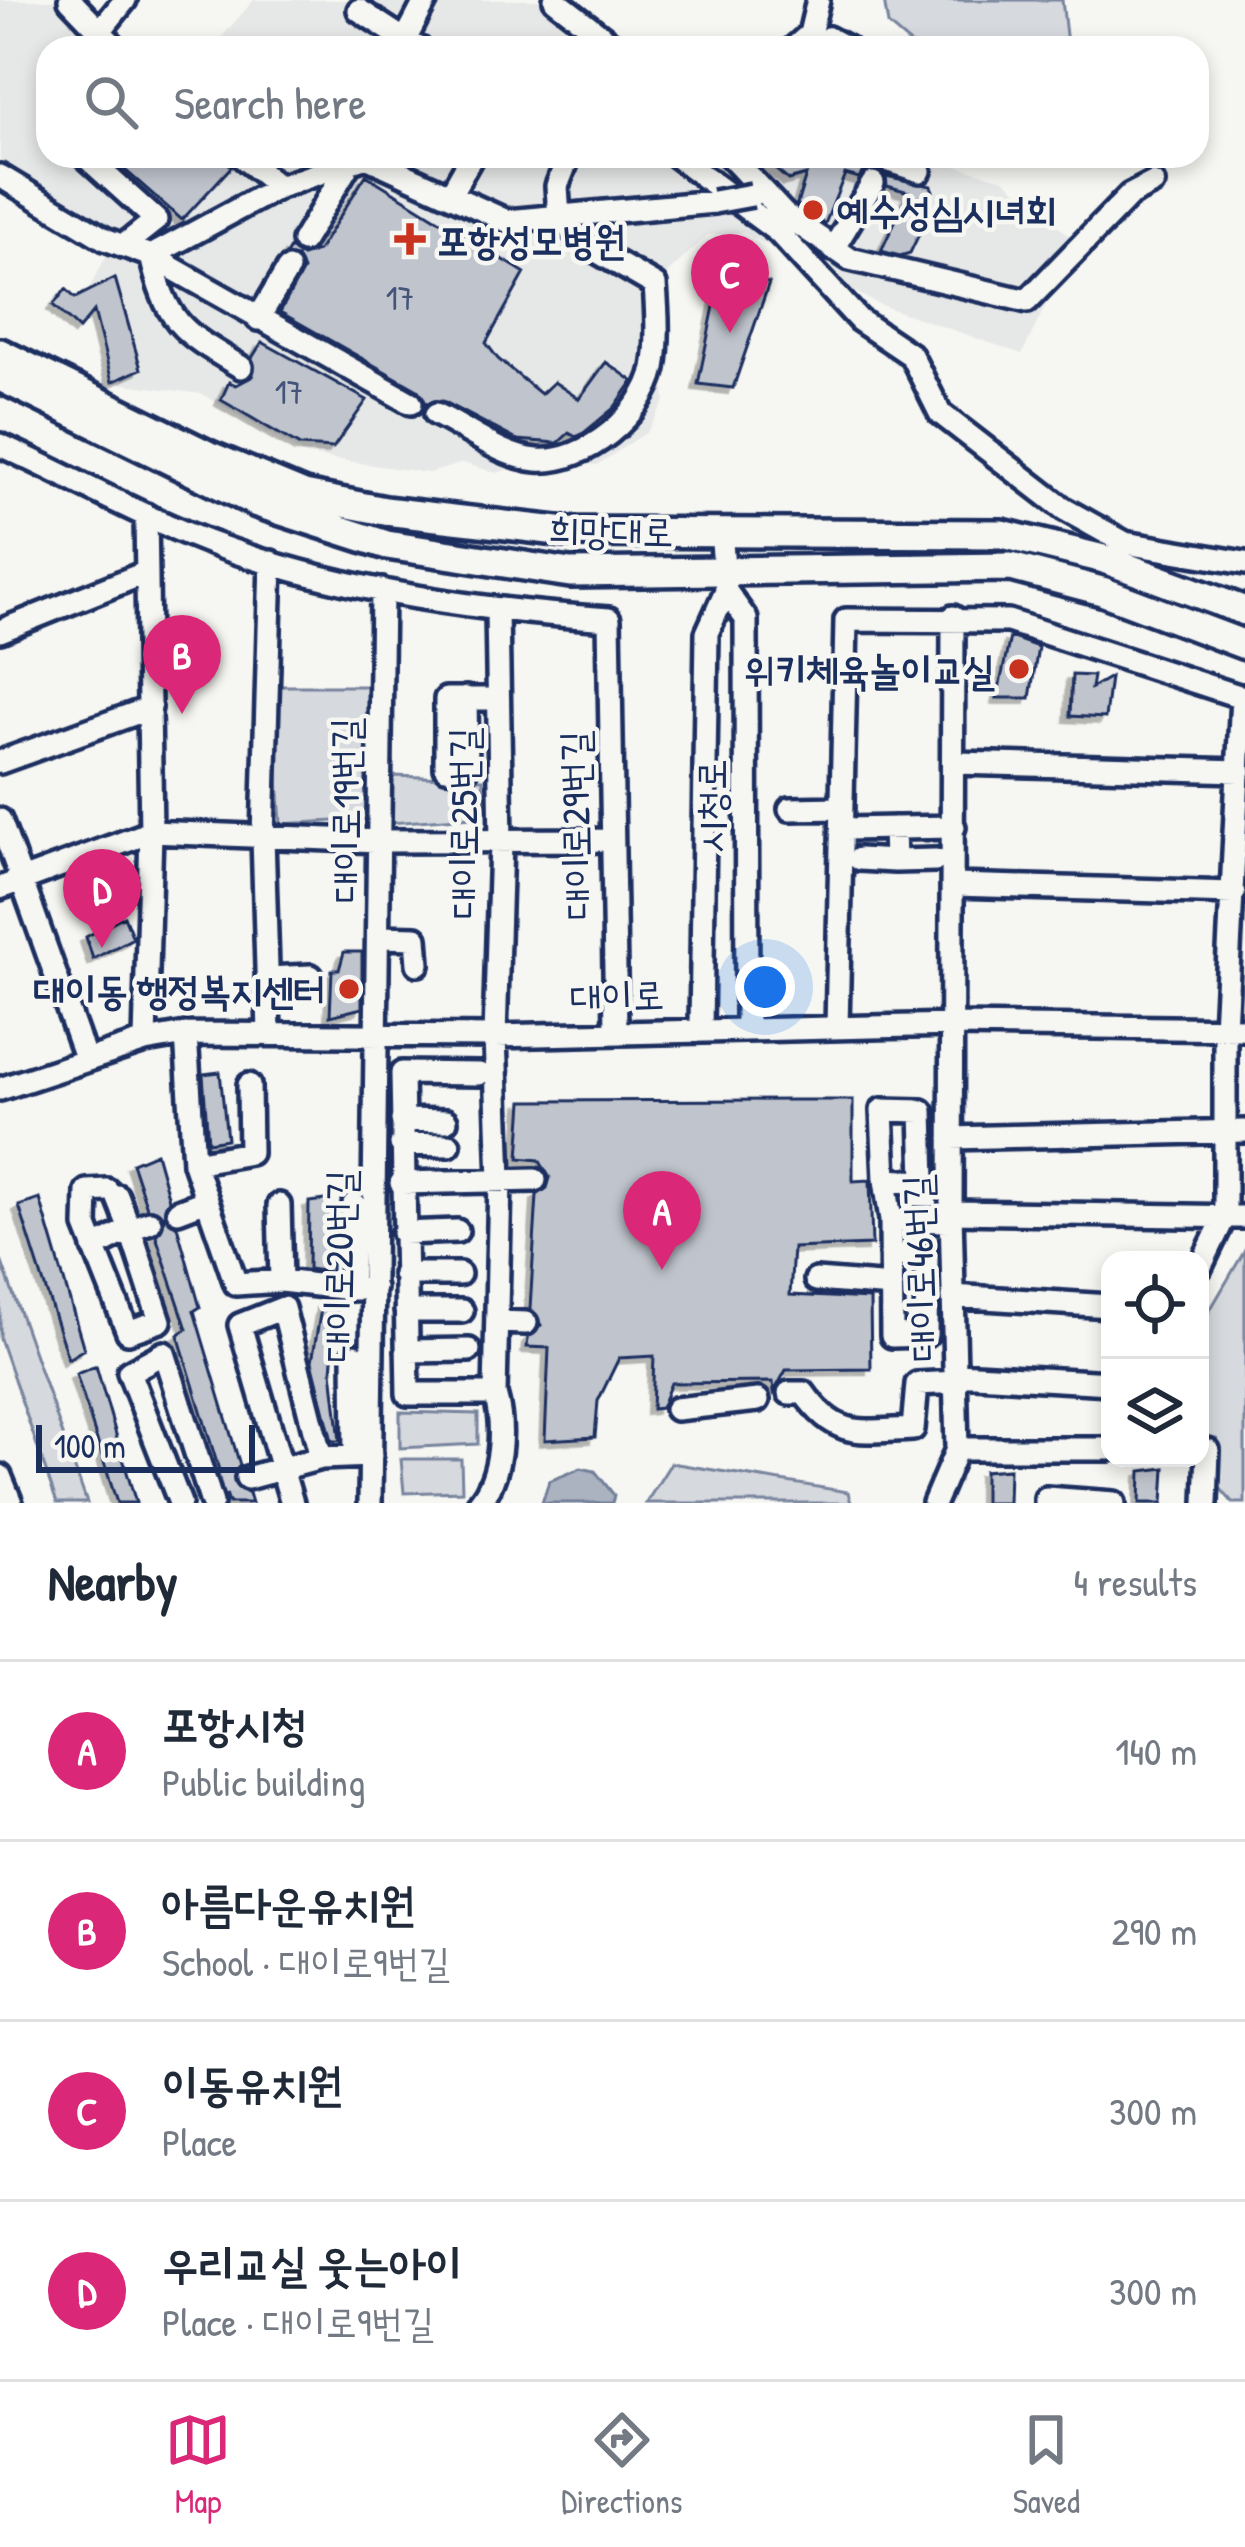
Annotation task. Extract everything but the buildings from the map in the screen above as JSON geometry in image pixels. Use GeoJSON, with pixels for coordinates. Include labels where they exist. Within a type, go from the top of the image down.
{"type":"FeatureCollection","features":[{"type":"Feature","properties":{"kind":"main road"},"geometry":{"type":"LineString","coordinates":[[0,337],[159,418],[177,453],[146,468],[0,394]]}},
{"type":"Feature","properties":{"kind":"main road","name":"희망대로"},"geometry":{"type":"LineString","coordinates":[[0,353],[308,523],[387,545],[570,574],[725,580],[1011,567],[1102,591],[1245,645]]}},
{"type":"Feature","properties":{"kind":"main road","name":"희망대로"},"geometry":{"type":"LineString","coordinates":[[0,377],[177,453],[304,495],[385,511],[566,532],[1002,534],[1104,559],[1245,611]]}},
{"type":"Feature","properties":{"kind":"street"},"geometry":{"type":"LineString","coordinates":[[70,0],[104,36]]}},
{"type":"Feature","properties":{"kind":"street"},"geometry":{"type":"LineString","coordinates":[[110,36],[125,0]]}},
{"type":"Feature","properties":{"kind":"street"},"geometry":{"type":"LineString","coordinates":[[412,36],[426,0]]}},
{"type":"Feature","properties":{"kind":"street"},"geometry":{"type":"LineString","coordinates":[[555,0],[601,36]]}},
{"type":"Feature","properties":{"kind":"street"},"geometry":{"type":"LineString","coordinates":[[808,36],[818,0]]}},
{"type":"Feature","properties":{"kind":"street"},"geometry":{"type":"LineString","coordinates":[[358,10],[395,36]]}},
{"type":"Feature","properties":{"kind":"street"},"geometry":{"type":"LineString","coordinates":[[98,168],[156,220],[123,246]]}},
{"type":"Feature","properties":{"kind":"street"},"geometry":{"type":"LineString","coordinates":[[256,168],[279,187]]}},
{"type":"Feature","properties":{"kind":"street"},"geometry":{"type":"LineString","coordinates":[[152,256],[279,187],[340,168]]}},
{"type":"Feature","properties":{"kind":"street"},"geometry":{"type":"LineString","coordinates":[[304,242],[359,168]]}},
{"type":"Feature","properties":{"kind":"street"},"geometry":{"type":"LineString","coordinates":[[384,168],[507,221],[756,194]]}},
{"type":"Feature","properties":{"kind":"street"},"geometry":{"type":"LineString","coordinates":[[450,195],[465,168]]}},
{"type":"Feature","properties":{"kind":"street"},"geometry":{"type":"LineString","coordinates":[[436,414],[489,444],[536,460],[581,450],[626,421],[654,371],[655,285],[591,248],[559,218],[556,186],[564,168]]}},
{"type":"Feature","properties":{"kind":"street"},"geometry":{"type":"LineString","coordinates":[[692,168],[778,232],[859,320],[911,355],[940,413],[1064,509],[1125,543],[1245,563]]}},
{"type":"Feature","properties":{"kind":"street"},"geometry":{"type":"LineString","coordinates":[[738,168],[756,194],[833,249],[882,270],[1027,301],[1130,195],[1154,183]]}},
{"type":"Feature","properties":{"kind":"street"},"geometry":{"type":"LineString","coordinates":[[911,168],[920,171]]}},
{"type":"Feature","properties":{"kind":"street"},"geometry":{"type":"LineString","coordinates":[[0,176],[411,403]]}},
{"type":"Feature","properties":{"kind":"street"},"geometry":{"type":"LineString","coordinates":[[833,249],[874,184]]}},
{"type":"Feature","properties":{"kind":"street"},"geometry":{"type":"LineString","coordinates":[[152,256],[158,287],[181,331],[241,367]]}},
{"type":"Feature","properties":{"kind":"street"},"geometry":{"type":"LineString","coordinates":[[258,319],[287,268]]}},
{"type":"Feature","properties":{"kind":"street"},"geometry":{"type":"LineString","coordinates":[[0,445],[146,514],[271,562],[382,590],[496,611]]}},
{"type":"Feature","properties":{"kind":"street"},"geometry":{"type":"LineString","coordinates":[[0,470],[31,459]]}},
{"type":"Feature","properties":{"kind":"street"},"geometry":{"type":"LineString","coordinates":[[145,1041],[151,832],[146,514]]}},
{"type":"Feature","properties":{"kind":"street","name":"시청로"},"geometry":{"type":"LineString","coordinates":[[700,1028],[707,633],[725,580],[721,531]]}},
{"type":"Feature","properties":{"kind":"street"},"geometry":{"type":"LineString","coordinates":[[269,1033],[263,837],[271,562]]}},
{"type":"Feature","properties":{"kind":"street"},"geometry":{"type":"LineString","coordinates":[[0,631],[147,572]]}},
{"type":"Feature","properties":{"kind":"street","name":"시청로"},"geometry":{"type":"LineString","coordinates":[[725,580],[746,619],[747,1028]]}},
{"type":"Feature","properties":{"kind":"street","name":"대이로19번길"},"geometry":{"type":"LineString","coordinates":[[378,1031],[382,590]]}},
{"type":"Feature","properties":{"kind":"street","name":"대이로29번길"},"geometry":{"type":"LineString","coordinates":[[496,611],[609,619],[616,1030]]}},
{"type":"Feature","properties":{"kind":"street","name":"대이로25번길"},"geometry":{"type":"LineString","coordinates":[[478,1503],[492,1487],[506,1410],[497,1322],[500,1181],[495,1036],[501,843],[496,611]]}},
{"type":"Feature","properties":{"kind":"street"},"geometry":{"type":"LineString","coordinates":[[837,1028],[846,620],[953,617],[1008,621],[1062,634],[1244,697],[1234,892],[1235,1216],[1209,1255]]}},
{"type":"Feature","properties":{"kind":"street","name":"대이로46번길"},"geometry":{"type":"LineString","coordinates":[[934,1503],[957,1449],[951,1216],[953,617]]}},
{"type":"Feature","properties":{"kind":"street"},"geometry":{"type":"LineString","coordinates":[[466,698],[498,699]]}},
{"type":"Feature","properties":{"kind":"street"},"geometry":{"type":"LineString","coordinates":[[0,762],[150,708]]}},
{"type":"Feature","properties":{"kind":"street"},"geometry":{"type":"LineString","coordinates":[[956,763],[1240,771]]}},
{"type":"Feature","properties":{"kind":"street"},"geometry":{"type":"LineString","coordinates":[[790,809],[894,828],[954,826]]}},
{"type":"Feature","properties":{"kind":"street"},"geometry":{"type":"LineString","coordinates":[[0,820],[10,885],[86,1060]]}},
{"type":"Feature","properties":{"kind":"street"},"geometry":{"type":"LineString","coordinates":[[894,828],[895,861]]}},
{"type":"Feature","properties":{"kind":"street"},"geometry":{"type":"LineString","coordinates":[[10,885],[151,832],[380,841],[610,840]]}},
{"type":"Feature","properties":{"kind":"street"},"geometry":{"type":"LineString","coordinates":[[859,859],[936,860]]}},
{"type":"Feature","properties":{"kind":"street"},"geometry":{"type":"LineString","coordinates":[[955,885],[1234,892]]}},
{"type":"Feature","properties":{"kind":"street"},"geometry":{"type":"LineString","coordinates":[[379,937],[416,938],[418,964]]}},
{"type":"Feature","properties":{"kind":"street"},"geometry":{"type":"LineString","coordinates":[[267,978],[311,976]]}},
{"type":"Feature","properties":{"kind":"street","name":"대이로"},"geometry":{"type":"LineString","coordinates":[[0,1089],[145,1041],[186,1034],[378,1031],[495,1036],[953,1025],[1235,1029]]}},
{"type":"Feature","properties":{"kind":"street","name":"대이로20번길"},"geometry":{"type":"LineString","coordinates":[[370,1503],[363,1456],[374,1288],[378,1031]]}},
{"type":"Feature","properties":{"kind":"street"},"geometry":{"type":"LineString","coordinates":[[186,1034],[194,1162],[236,1284],[281,1281],[374,1288]]}},
{"type":"Feature","properties":{"kind":"street"},"geometry":{"type":"LineString","coordinates":[[479,1074],[402,1073],[408,1394],[470,1394],[506,1410]]}},
{"type":"Feature","properties":{"kind":"street"},"geometry":{"type":"LineString","coordinates":[[194,1162],[250,1153],[249,1085]]}},
{"type":"Feature","properties":{"kind":"street"},"geometry":{"type":"LineString","coordinates":[[401,1120],[446,1121]]}},
{"type":"Feature","properties":{"kind":"street"},"geometry":{"type":"LineString","coordinates":[[951,1138],[1236,1131]]}},
{"type":"Feature","properties":{"kind":"street"},"geometry":{"type":"LineString","coordinates":[[401,1144],[449,1145]]}},
{"type":"Feature","properties":{"kind":"street"},"geometry":{"type":"LineString","coordinates":[[401,1183],[535,1180]]}},
{"type":"Feature","properties":{"kind":"street"},"geometry":{"type":"LineString","coordinates":[[886,1180],[892,1336],[926,1336],[927,1258],[891,1254]]}},
{"type":"Feature","properties":{"kind":"street"},"geometry":{"type":"LineString","coordinates":[[87,1191],[112,1193],[140,1225],[160,1321],[128,1332],[94,1248],[84,1202],[87,1191]]}},
{"type":"Feature","properties":{"kind":"street"},"geometry":{"type":"LineString","coordinates":[[178,1211],[207,1200]]}},
{"type":"Feature","properties":{"kind":"street"},"geometry":{"type":"LineString","coordinates":[[280,1204],[281,1281]]}},
{"type":"Feature","properties":{"kind":"street"},"geometry":{"type":"LineString","coordinates":[[350,1288],[354,1204]]}},
{"type":"Feature","properties":{"kind":"street"},"geometry":{"type":"LineString","coordinates":[[891,1220],[1235,1216]]}},
{"type":"Feature","properties":{"kind":"street"},"geometry":{"type":"LineString","coordinates":[[94,1248],[140,1225]]}},
{"type":"Feature","properties":{"kind":"street"},"geometry":{"type":"LineString","coordinates":[[403,1233],[458,1231]]}},
{"type":"Feature","properties":{"kind":"street"},"geometry":{"type":"LineString","coordinates":[[404,1274],[459,1274]]}},
{"type":"Feature","properties":{"kind":"street"},"geometry":{"type":"LineString","coordinates":[[816,1280],[892,1286]]}},
{"type":"Feature","properties":{"kind":"street"},"geometry":{"type":"LineString","coordinates":[[952,1296],[1101,1305]]}},
{"type":"Feature","properties":{"kind":"street"},"geometry":{"type":"LineString","coordinates":[[292,1503],[240,1325],[283,1308],[321,1458]]}},
{"type":"Feature","properties":{"kind":"street"},"geometry":{"type":"LineString","coordinates":[[406,1311],[462,1311]]}},
{"type":"Feature","properties":{"kind":"street"},"geometry":{"type":"LineString","coordinates":[[497,1322],[526,1323]]}},
{"type":"Feature","properties":{"kind":"street"},"geometry":{"type":"LineString","coordinates":[[407,1351],[469,1350]]}},
{"type":"Feature","properties":{"kind":"street"},"geometry":{"type":"LineString","coordinates":[[180,1503],[129,1372],[164,1353],[214,1492]]}},
{"type":"Feature","properties":{"kind":"street"},"geometry":{"type":"LineString","coordinates":[[247,1478],[321,1458],[363,1456],[354,1355]]}},
{"type":"Feature","properties":{"kind":"street"},"geometry":{"type":"LineString","coordinates":[[788,1394],[804,1393],[821,1418],[850,1431],[914,1429],[916,1384],[958,1378],[1101,1383]]}},
{"type":"Feature","properties":{"kind":"street"},"geometry":{"type":"LineString","coordinates":[[676,1409],[758,1400]]}},
{"type":"Feature","properties":{"kind":"street"},"geometry":{"type":"LineString","coordinates":[[957,1449],[1101,1449]]}},
{"type":"Feature","properties":{"kind":"street"},"geometry":{"type":"LineString","coordinates":[[1205,1503],[1207,1467]]}},
{"type":"Feature","properties":{"kind":"street"},"geometry":{"type":"LineString","coordinates":[[0,1476],[10,1503]]}},
{"type":"Feature","properties":{"kind":"street"},"geometry":{"type":"LineString","coordinates":[[1046,1503],[1046,1498],[1114,1503]]}},
{"type":"Feature","properties":{"kind":"shaded area","name":"포항성모병원"},"geometry":{"type":"Polygon","coordinates":[[[0,0],[63,0],[103,36],[36,36],[36,168],[679,168],[685,173],[689,168],[963,168],[1004,179],[1076,242],[1022,354],[878,304],[743,232],[708,235],[655,285],[665,401],[647,432],[597,465],[536,460],[497,473],[463,463],[429,473],[306,455],[202,394],[111,382],[87,292],[119,233],[0,160],[0,0]]]}},
{"type":"Feature","properties":{"kind":"shaded area"},"geometry":{"type":"Polygon","coordinates":[[[254,0],[544,0],[598,36],[222,36],[254,0]]]}},
{"type":"Feature","properties":{"kind":"shaded area"},"geometry":{"type":"Polygon","coordinates":[[[884,0],[1062,0],[1066,36],[901,36],[888,25],[884,0]]]}},
{"type":"Feature","properties":{"kind":"shaded area"},"geometry":{"type":"Polygon","coordinates":[[[272,686],[367,686],[370,819],[281,824],[272,686]]]}},
{"type":"Feature","properties":{"kind":"shaded area"},"geometry":{"type":"Polygon","coordinates":[[[391,776],[483,779],[484,810],[473,817],[390,823],[391,776]]]}},
{"type":"Feature","properties":{"kind":"shaded area"},"geometry":{"type":"Polygon","coordinates":[[[1245,1250],[1245,1503],[1233,1503],[1202,1467],[1209,1467],[1209,1312],[1245,1250]]]}},
{"type":"Feature","properties":{"kind":"shaded area"},"geometry":{"type":"Polygon","coordinates":[[[0,1257],[87,1503],[57,1503],[0,1339],[0,1257]]]}},
{"type":"Feature","properties":{"kind":"shaded area"},"geometry":{"type":"Polygon","coordinates":[[[400,1412],[478,1414],[478,1444],[400,1448],[400,1412]]]}},
{"type":"Feature","properties":{"kind":"shaded area"},"geometry":{"type":"Polygon","coordinates":[[[401,1459],[461,1459],[462,1491],[404,1493],[401,1459]]]}},
{"type":"Feature","properties":{"kind":"shaded area"},"geometry":{"type":"Polygon","coordinates":[[[671,1463],[848,1492],[851,1503],[646,1503],[671,1463]]]}},
{"type":"Feature","properties":{"kind":"shaded area"},"geometry":{"type":"Polygon","coordinates":[[[581,1468],[595,1471],[614,1495],[612,1503],[542,1503],[549,1481],[581,1468]]]}},
{"type":"Feature","properties":{"kind":"tunnel"},"geometry":{"type":"LineString","coordinates":[[222,1484],[247,1478]]}},
{"type":"Feature","properties":{"kind":"place","name":"예수성심시녀회"},"geometry":{"type":"Point","coordinates":[813,210]}},
{"type":"Feature","properties":{"kind":"place","name":"포항성모병원"},"geometry":{"type":"Point","coordinates":[410,239]}},
{"type":"Feature","properties":{"kind":"place","name":"이동유치원"},"geometry":{"type":"Point","coordinates":[730,333]}},
{"type":"Feature","properties":{"kind":"place","name":"위키체육놀이교실"},"geometry":{"type":"Point","coordinates":[1019,669]}},
{"type":"Feature","properties":{"kind":"place","name":"아름다운유치원"},"geometry":{"type":"Point","coordinates":[182,714]}},
{"type":"Feature","properties":{"kind":"place","name":"우리교실 웃는아이"},"geometry":{"type":"Point","coordinates":[102,948]}},
{"type":"Feature","properties":{"kind":"place","name":"대이동 행정복지센터"},"geometry":{"type":"Point","coordinates":[349,989]}},
{"type":"Feature","properties":{"kind":"place","name":"포항시청"},"geometry":{"type":"Point","coordinates":[662,1270]}}]}
